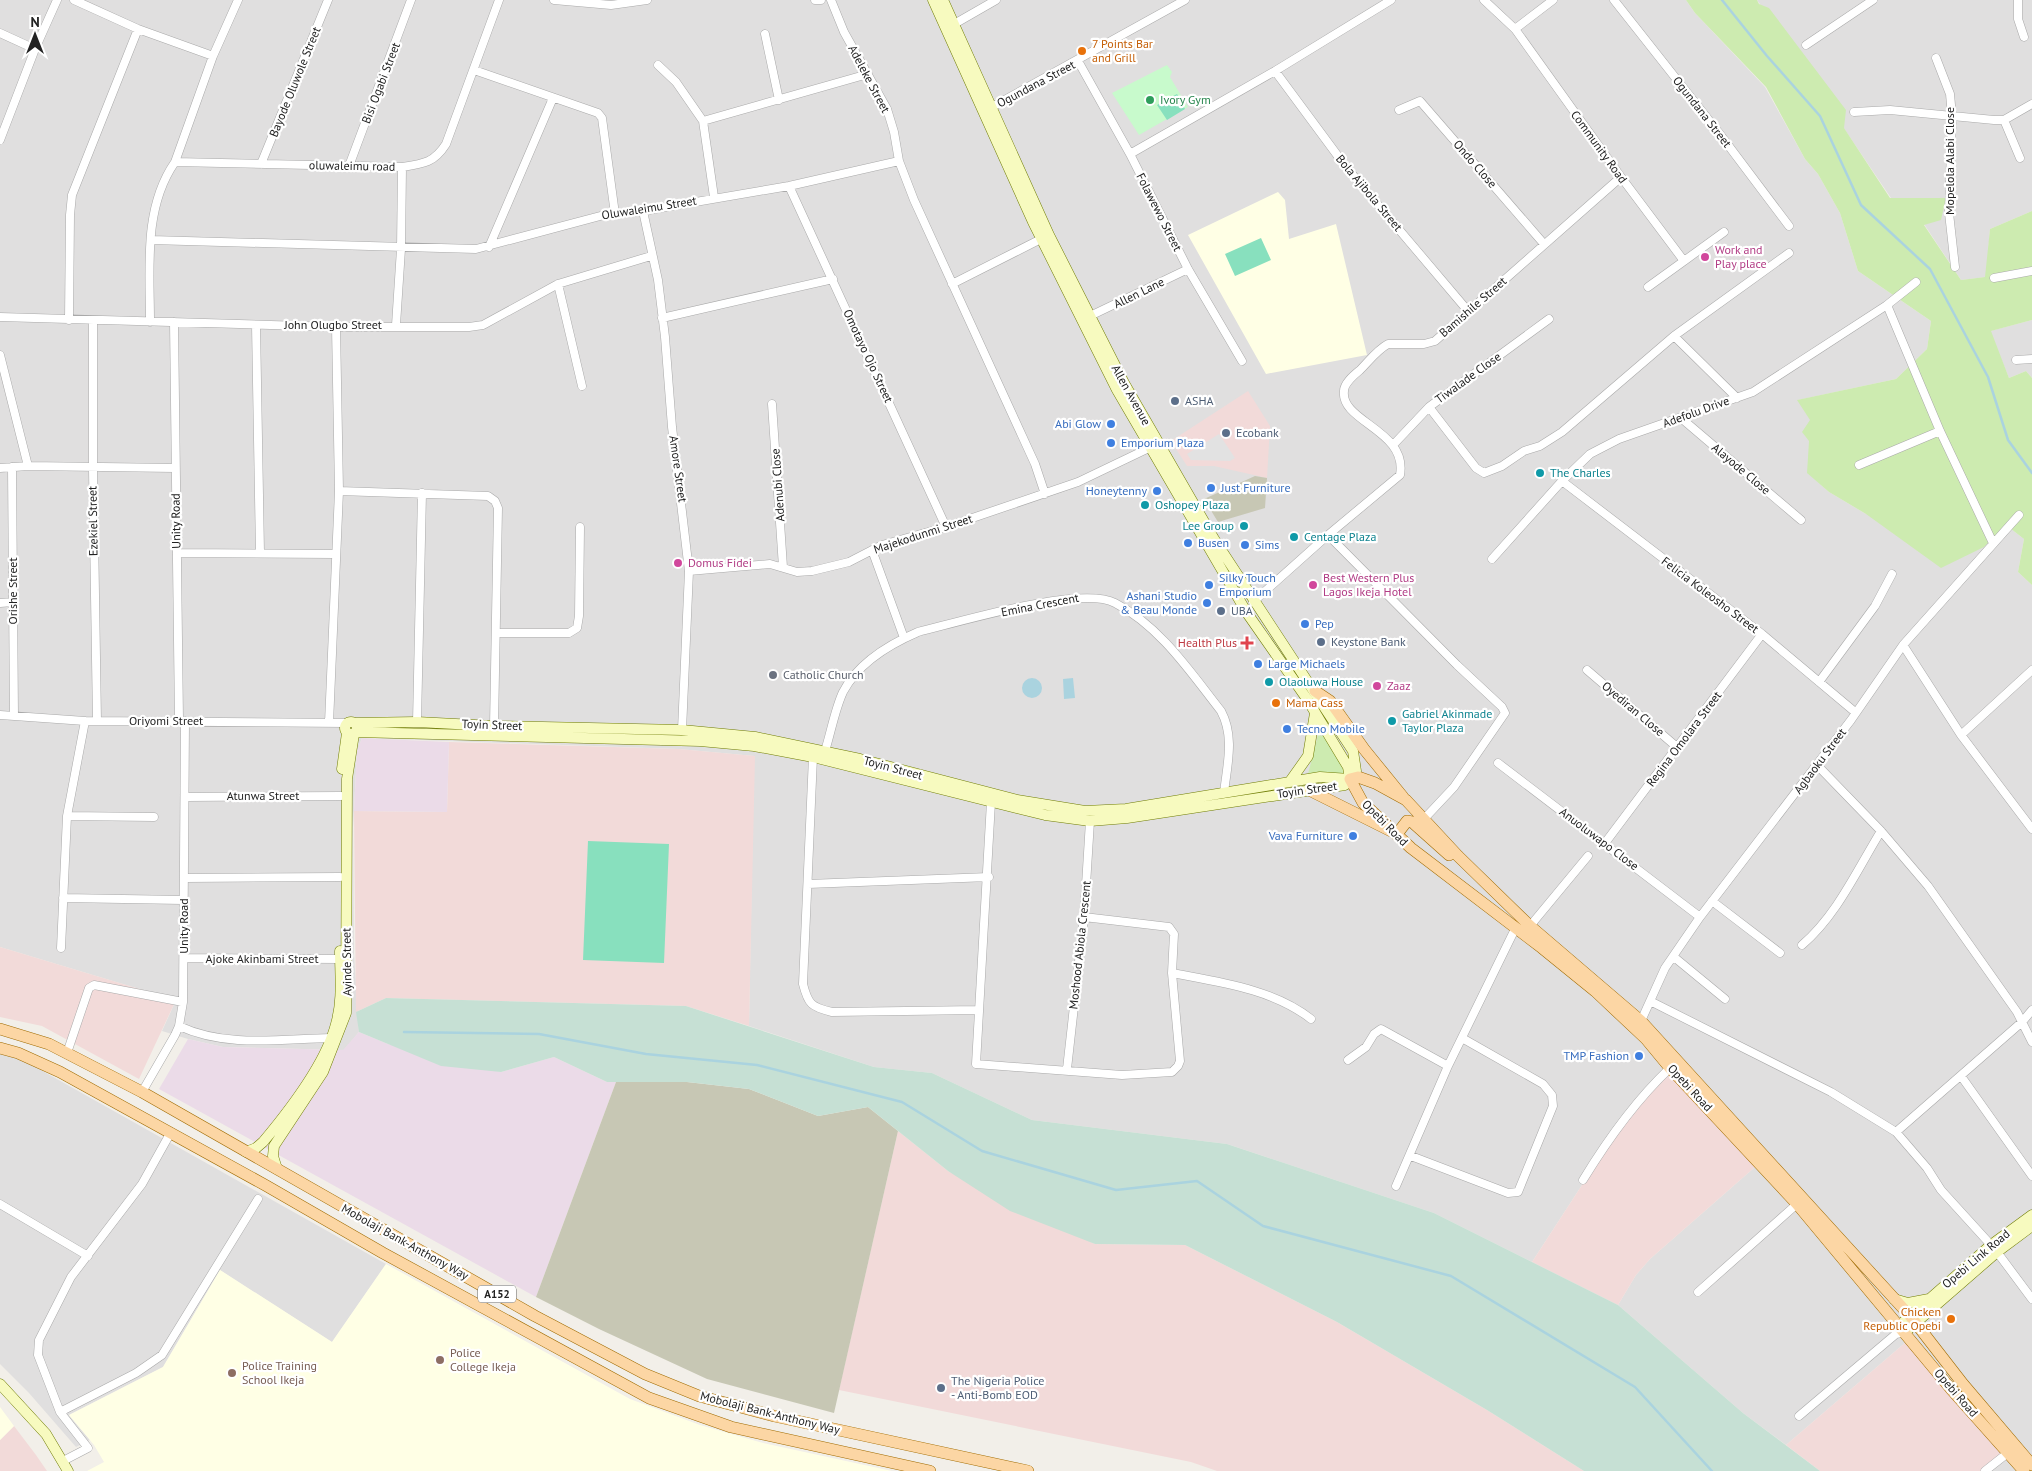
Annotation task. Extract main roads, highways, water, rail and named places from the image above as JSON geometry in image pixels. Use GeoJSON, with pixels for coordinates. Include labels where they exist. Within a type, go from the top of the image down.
{"type":"FeatureCollection","features":[{"type":"Feature","properties":{"kind":"main road"},"geometry":{"type":"LineString","coordinates":[[1315,691],[1330,701],[1364,748],[1406,800]]}},
{"type":"Feature","properties":{"kind":"main road","name":"Opebi Road"},"geometry":{"type":"LineString","coordinates":[[2024,1471],[1900,1330],[1797,1204],[1670,1068],[1646,1039],[1594,991],[1516,927],[1411,848],[1363,803],[1350,780],[1358,777],[1375,782],[1406,800],[1458,856],[1530,926],[1641,1020],[1894,1298],[2032,1465]]}},
{"type":"Feature","properties":{"kind":"main road"},"geometry":{"type":"LineString","coordinates":[[1311,791],[1397,834],[1403,824],[1407,821],[1412,822],[1449,855],[1458,856]]}},
{"type":"Feature","properties":{"kind":"main road","name":"Mobolaji Bank-Anthony Way"},"geometry":{"type":"LineString","coordinates":[[0,1029],[22,1034],[67,1053],[142,1092],[535,1316],[645,1374],[668,1384],[699,1396],[792,1421],[1028,1471]]}},
{"type":"Feature","properties":{"kind":"main road","name":"Mobolaji Bank-Anthony Way"},"geometry":{"type":"LineString","coordinates":[[0,1048],[18,1053],[60,1072],[289,1198],[382,1253],[649,1398],[731,1426],[930,1471]]}},
{"type":"Feature","properties":{"kind":"main road"},"geometry":{"type":"LineString","coordinates":[[289,1198],[299,1182]]}},
{"type":"Feature","properties":{"kind":"water"},"geometry":{"type":"Polygon","coordinates":[[[1032,678],[1039,681],[1042,688],[1039,695],[1032,698],[1025,695],[1022,688],[1025,681],[1032,678]]]}},
{"type":"Feature","properties":{"kind":"water"},"geometry":{"type":"Polygon","coordinates":[[[1073,678],[1075,698],[1064,699],[1063,679],[1073,678]]]}},
{"type":"Feature","properties":{"kind":"waterway"},"geometry":{"type":"LineString","coordinates":[[1722,0],[1767,56],[1820,116],[1861,205],[1930,269],[1988,377],[2008,440],[2032,473]]}},
{"type":"Feature","properties":{"kind":"waterway"},"geometry":{"type":"LineString","coordinates":[[404,1032],[539,1034],[646,1054],[757,1065],[902,1102],[982,1151],[1116,1190],[1197,1181],[1263,1226],[1451,1276],[1635,1387],[1712,1471]]}},
{"type":"Feature","properties":{"kind":"place","name":"7 Points Bar and Grill"},"geometry":{"type":"Point","coordinates":[1082,51]}},
{"type":"Feature","properties":{"kind":"place","name":"Ivory Gym"},"geometry":{"type":"Point","coordinates":[1150,100]}},
{"type":"Feature","properties":{"kind":"place","name":"Work and Play place"},"geometry":{"type":"Point","coordinates":[1705,257]}},
{"type":"Feature","properties":{"kind":"place","name":"ASHA"},"geometry":{"type":"Point","coordinates":[1175,401]}},
{"type":"Feature","properties":{"kind":"place","name":"Abi Glow"},"geometry":{"type":"Point","coordinates":[1111,424]}},
{"type":"Feature","properties":{"kind":"place","name":"Ecobank"},"geometry":{"type":"Point","coordinates":[1226,433]}},
{"type":"Feature","properties":{"kind":"place","name":"Emporium Plaza"},"geometry":{"type":"Point","coordinates":[1111,443]}},
{"type":"Feature","properties":{"kind":"place","name":"The Charles"},"geometry":{"type":"Point","coordinates":[1540,473]}},
{"type":"Feature","properties":{"kind":"place","name":"Just Furniture"},"geometry":{"type":"Point","coordinates":[1211,488]}},
{"type":"Feature","properties":{"kind":"place","name":"Honeytenny"},"geometry":{"type":"Point","coordinates":[1157,491]}},
{"type":"Feature","properties":{"kind":"place","name":"Oshopey Plaza"},"geometry":{"type":"Point","coordinates":[1145,505]}},
{"type":"Feature","properties":{"kind":"place","name":"Lee Group"},"geometry":{"type":"Point","coordinates":[1244,526]}},
{"type":"Feature","properties":{"kind":"place","name":"Centage Plaza"},"geometry":{"type":"Point","coordinates":[1294,537]}},
{"type":"Feature","properties":{"kind":"place","name":"Busen"},"geometry":{"type":"Point","coordinates":[1188,543]}},
{"type":"Feature","properties":{"kind":"place","name":"Sims"},"geometry":{"type":"Point","coordinates":[1245,545]}},
{"type":"Feature","properties":{"kind":"place","name":"Domus Fidei"},"geometry":{"type":"Point","coordinates":[678,563]}},
{"type":"Feature","properties":{"kind":"place","name":"Silky Touch Emporium"},"geometry":{"type":"Point","coordinates":[1209,585]}},
{"type":"Feature","properties":{"kind":"place","name":"Best Western Plus Lagos Ikeja Hotel"},"geometry":{"type":"Point","coordinates":[1313,585]}},
{"type":"Feature","properties":{"kind":"place","name":"Ashani Studio & Beau Monde"},"geometry":{"type":"Point","coordinates":[1207,603]}},
{"type":"Feature","properties":{"kind":"place","name":"UBA"},"geometry":{"type":"Point","coordinates":[1221,611]}},
{"type":"Feature","properties":{"kind":"place","name":"Pep"},"geometry":{"type":"Point","coordinates":[1305,624]}},
{"type":"Feature","properties":{"kind":"place","name":"Keystone Bank"},"geometry":{"type":"Point","coordinates":[1321,642]}},
{"type":"Feature","properties":{"kind":"place","name":"Health Plus"},"geometry":{"type":"Point","coordinates":[1247,643]}},
{"type":"Feature","properties":{"kind":"place","name":"Large Michaels"},"geometry":{"type":"Point","coordinates":[1258,664]}},
{"type":"Feature","properties":{"kind":"place","name":"Catholic Church"},"geometry":{"type":"Point","coordinates":[773,675]}},
{"type":"Feature","properties":{"kind":"place","name":"Olaoluwa House"},"geometry":{"type":"Point","coordinates":[1269,682]}},
{"type":"Feature","properties":{"kind":"place","name":"Zaaz"},"geometry":{"type":"Point","coordinates":[1377,686]}},
{"type":"Feature","properties":{"kind":"place","name":"Mama Cass"},"geometry":{"type":"Point","coordinates":[1276,703]}},
{"type":"Feature","properties":{"kind":"place","name":"Gabriel Akinmade Taylor Plaza"},"geometry":{"type":"Point","coordinates":[1392,721]}},
{"type":"Feature","properties":{"kind":"place","name":"Tecno Mobile"},"geometry":{"type":"Point","coordinates":[1287,729]}},
{"type":"Feature","properties":{"kind":"place","name":"Vava Furniture"},"geometry":{"type":"Point","coordinates":[1353,836]}},
{"type":"Feature","properties":{"kind":"place","name":"TMP Fashion"},"geometry":{"type":"Point","coordinates":[1639,1056]}},
{"type":"Feature","properties":{"kind":"place","name":"Chicken Republic Opebi"},"geometry":{"type":"Point","coordinates":[1951,1319]}},
{"type":"Feature","properties":{"kind":"place","name":"Police College Ikeja"},"geometry":{"type":"Point","coordinates":[440,1360]}},
{"type":"Feature","properties":{"kind":"place","name":"Police Training School Ikeja"},"geometry":{"type":"Point","coordinates":[232,1373]}},
{"type":"Feature","properties":{"kind":"place","name":"The Nigeria Police - Anti-Bomb EOD"},"geometry":{"type":"Point","coordinates":[941,1388]}}]}
